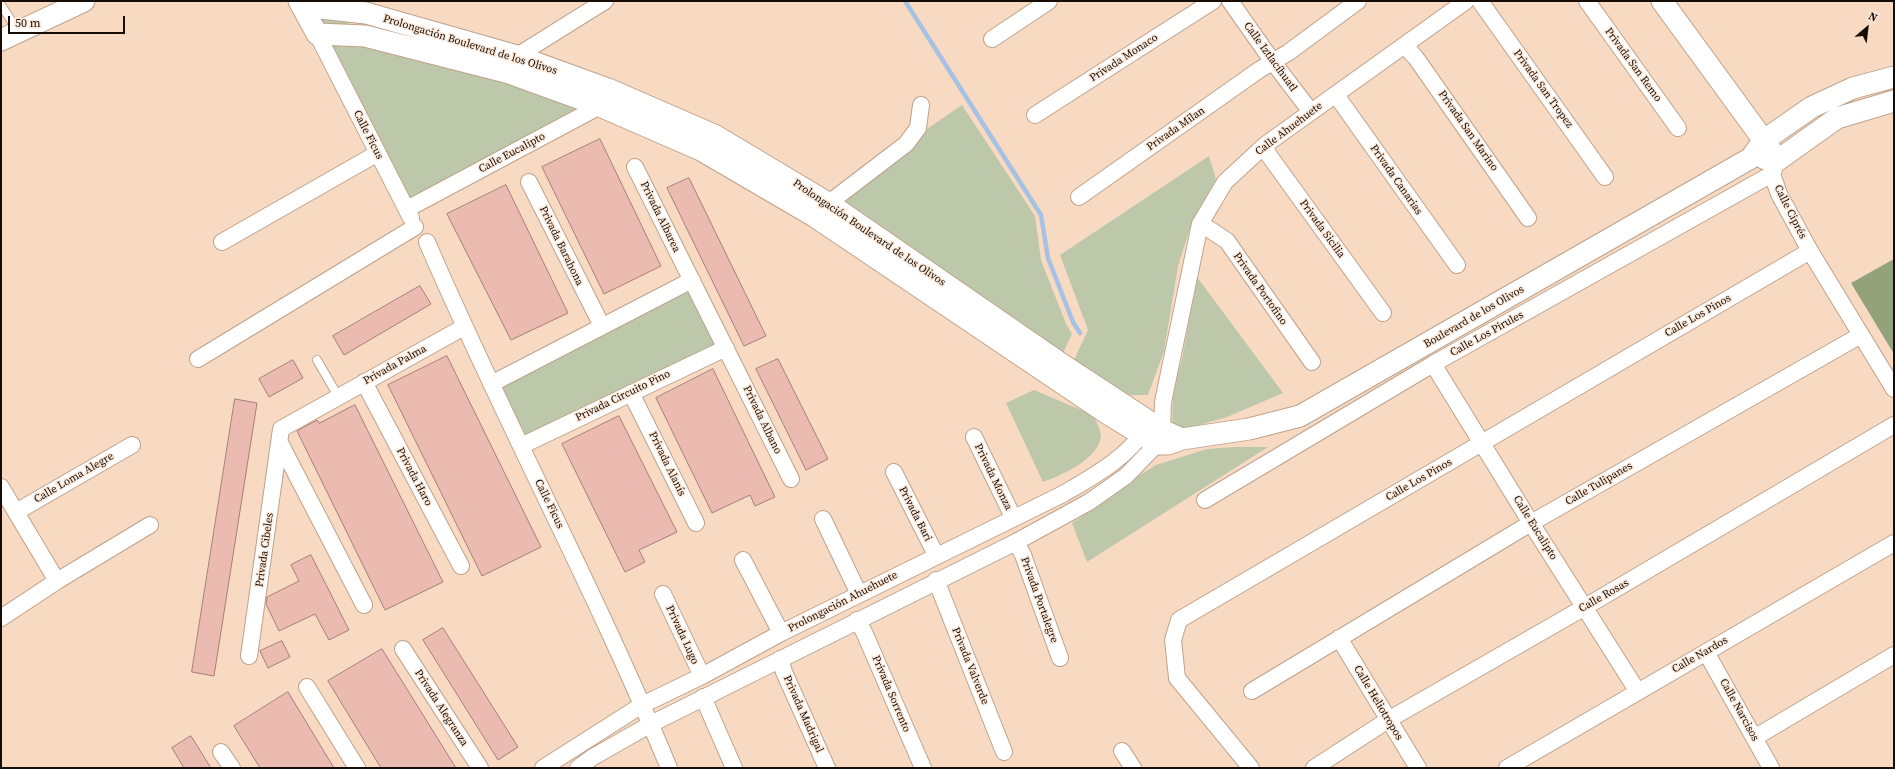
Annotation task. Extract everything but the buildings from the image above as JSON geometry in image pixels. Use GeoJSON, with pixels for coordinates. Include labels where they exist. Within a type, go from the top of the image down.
{"type":"FeatureCollection","features":[{"type":"Feature","properties":{"kind":"street"},"geometry":{"type":"LineString","coordinates":[[10,36],[84,1]]}},
{"type":"Feature","properties":{"kind":"street"},"geometry":{"type":"LineString","coordinates":[[512,64],[605,1]]}},
{"type":"Feature","properties":{"kind":"street"},"geometry":{"type":"LineString","coordinates":[[992,39],[1049,1]]}},
{"type":"Feature","properties":{"kind":"street","name":"Privada Monaco"},"geometry":{"type":"LineString","coordinates":[[1035,115],[1213,1]]}},
{"type":"Feature","properties":{"kind":"street","name":"Calle Iztlacíhuatl"},"geometry":{"type":"LineString","coordinates":[[1230,1],[1273,62],[1311,112]]}},
{"type":"Feature","properties":{"kind":"street","name":"Privada Milan"},"geometry":{"type":"LineString","coordinates":[[1079,196],[1259,70],[1273,62],[1358,1]]}},
{"type":"Feature","properties":{"kind":"street","name":"Calle Ahuehuete"},"geometry":{"type":"LineString","coordinates":[[1153,432],[1162,402],[1200,224],[1225,182],[1265,145],[1466,1]]}},
{"type":"Feature","properties":{"kind":"street","name":"Privada San Tropez"},"geometry":{"type":"LineString","coordinates":[[1480,1],[1605,177]]}},
{"type":"Feature","properties":{"kind":"street","name":"Privada San Remo"},"geometry":{"type":"LineString","coordinates":[[1587,1],[1678,128]]}},
{"type":"Feature","properties":{"kind":"street","name":"Calle Ciprés"},"geometry":{"type":"LineString","coordinates":[[1662,1],[1763,141],[1775,167],[1778,194],[1810,251],[1894,389]]}},
{"type":"Feature","properties":{"kind":"street"},"geometry":{"type":"LineString","coordinates":[[301,4],[317,34]]}},
{"type":"Feature","properties":{"kind":"street","name":"Prolongación Boulevard de los Olivos"},"geometry":{"type":"LineString","coordinates":[[301,4],[366,13],[604,97],[701,150],[821,210],[1106,412],[1153,432]]}},
{"type":"Feature","properties":{"kind":"street","name":"Prolongación Boulevard de los Olivos"},"geometry":{"type":"LineString","coordinates":[[317,34],[365,36],[512,64]]}},
{"type":"Feature","properties":{"kind":"street","name":"Calle Ficus"},"geometry":{"type":"LineString","coordinates":[[317,34],[421,235],[597,603],[669,768]]}},
{"type":"Feature","properties":{"kind":"street","name":"Privada San Marino"},"geometry":{"type":"LineString","coordinates":[[1405,46],[1416,58],[1528,218]]}},
{"type":"Feature","properties":{"kind":"street","name":"Boulevard de los Olivos"},"geometry":{"type":"LineString","coordinates":[[1153,432],[1168,444],[1182,439],[1249,429],[1300,416],[1751,158],[1763,141],[1812,107],[1853,88],[1894,77]]}},
{"type":"Feature","properties":{"kind":"street","name":"Privada Canarias"},"geometry":{"type":"LineString","coordinates":[[1336,94],[1457,265]]}},
{"type":"Feature","properties":{"kind":"street","name":"Calle Eucalipto"},"geometry":{"type":"LineString","coordinates":[[407,209],[604,97]]}},
{"type":"Feature","properties":{"kind":"street"},"geometry":{"type":"LineString","coordinates":[[1751,158],[1775,167],[1837,118],[1894,101]]}},
{"type":"Feature","properties":{"kind":"street"},"geometry":{"type":"LineString","coordinates":[[821,210],[906,144],[918,128],[920,105]]}},
{"type":"Feature","properties":{"kind":"street","name":"Privada Sicilia"},"geometry":{"type":"LineString","coordinates":[[1265,145],[1268,154],[1383,313]]}},
{"type":"Feature","properties":{"kind":"street"},"geometry":{"type":"LineString","coordinates":[[222,242],[378,153]]}},
{"type":"Feature","properties":{"kind":"street","name":"Privada Albarea"},"geometry":{"type":"LineString","coordinates":[[635,167],[730,355]]}},
{"type":"Feature","properties":{"kind":"street","name":"Calle Los Pirules"},"geometry":{"type":"LineString","coordinates":[[1205,500],[1433,364],[1775,167]]}},
{"type":"Feature","properties":{"kind":"street","name":"Privada Barahona"},"geometry":{"type":"LineString","coordinates":[[529,182],[602,326]]}},
{"type":"Feature","properties":{"kind":"street","name":"Privada Portofino"},"geometry":{"type":"LineString","coordinates":[[1200,224],[1226,241],[1312,362]]}},
{"type":"Feature","properties":{"kind":"street"},"geometry":{"type":"LineString","coordinates":[[198,359],[421,235]]}},
{"type":"Feature","properties":{"kind":"street","name":"Calle Los Pinos"},"geometry":{"type":"LineString","coordinates":[[1251,768],[1177,678],[1172,640],[1179,620],[1810,251]]}},
{"type":"Feature","properties":{"kind":"street"},"geometry":{"type":"LineString","coordinates":[[491,384],[602,326],[688,274]]}},
{"type":"Feature","properties":{"kind":"street","name":"Privada Palma"},"geometry":{"type":"LineString","coordinates":[[332,400],[366,386],[464,327]]}},
{"type":"Feature","properties":{"kind":"street","name":"Calle Tulipanes"},"geometry":{"type":"LineString","coordinates":[[1252,691],[1531,523],[1861,335]]}},
{"type":"Feature","properties":{"kind":"street","name":"Privada Circuito Pino"},"geometry":{"type":"LineString","coordinates":[[521,446],[634,399],[730,355]]}},
{"type":"Feature","properties":{"kind":"street","name":"Privada Albano"},"geometry":{"type":"LineString","coordinates":[[730,355],[791,479]]}},
{"type":"Feature","properties":{"kind":"street","name":"Calle Eucalipto"},"geometry":{"type":"LineString","coordinates":[[1433,364],[1638,692]]}},
{"type":"Feature","properties":{"kind":"street","name":"Privada Haro"},"geometry":{"type":"LineString","coordinates":[[366,386],[461,566]]}},
{"type":"Feature","properties":{"kind":"street","name":"Privada Alanís"},"geometry":{"type":"LineString","coordinates":[[634,399],[696,523]]}},
{"type":"Feature","properties":{"kind":"street","name":"Privada Cibeles"},"geometry":{"type":"LineString","coordinates":[[249,656],[282,429],[332,400]]}},
{"type":"Feature","properties":{"kind":"street","name":"Calle Rosas"},"geometry":{"type":"LineString","coordinates":[[1314,768],[1388,720],[1585,607],[1894,425]]}},
{"type":"Feature","properties":{"kind":"street","name":"Prolongación Ahuehuete"},"geometry":{"type":"LineString","coordinates":[[542,768],[642,705],[702,676],[781,633],[936,555],[1063,494],[1108,467],[1153,432]]}},
{"type":"Feature","properties":{"kind":"street","name":"Prolongación Ahuehuete"},"geometry":{"type":"LineString","coordinates":[[578,768],[595,762],[651,724],[936,580],[1016,542],[1089,502],[1126,476],[1153,432]]}},
{"type":"Feature","properties":{"kind":"street","name":"Privada Monza"},"geometry":{"type":"LineString","coordinates":[[974,437],[1013,517]]}},
{"type":"Feature","properties":{"kind":"street"},"geometry":{"type":"LineString","coordinates":[[280,443],[364,605]]}},
{"type":"Feature","properties":{"kind":"street","name":"Calle Loma Alegre"},"geometry":{"type":"LineString","coordinates":[[16,512],[132,445]]}},
{"type":"Feature","properties":{"kind":"street","name":"Privada Bari"},"geometry":{"type":"LineString","coordinates":[[894,472],[936,555]]}},
{"type":"Feature","properties":{"kind":"street"},"geometry":{"type":"LineString","coordinates":[[3,496],[16,512],[57,581]]}},
{"type":"Feature","properties":{"kind":"street"},"geometry":{"type":"LineString","coordinates":[[823,519],[859,594]]}},
{"type":"Feature","properties":{"kind":"street"},"geometry":{"type":"LineString","coordinates":[[1,618],[57,581],[150,525]]}},
{"type":"Feature","properties":{"kind":"street","name":"Privada Portalegre"},"geometry":{"type":"LineString","coordinates":[[1016,542],[1023,555],[1060,658]]}},
{"type":"Feature","properties":{"kind":"street","name":"Calle Nardos"},"geometry":{"type":"LineString","coordinates":[[1507,768],[1894,543]]}},
{"type":"Feature","properties":{"kind":"street"},"geometry":{"type":"LineString","coordinates":[[743,560],[781,633]]}},
{"type":"Feature","properties":{"kind":"street","name":"Privada Valverde"},"geometry":{"type":"LineString","coordinates":[[936,580],[1004,752]]}},
{"type":"Feature","properties":{"kind":"street","name":"Privada Lugo"},"geometry":{"type":"LineString","coordinates":[[663,594],[702,676]]}},
{"type":"Feature","properties":{"kind":"street","name":"Privada Sorrento"},"geometry":{"type":"LineString","coordinates":[[857,620],[864,632],[922,768]]}},
{"type":"Feature","properties":{"kind":"street","name":"Calle Heliotropos"},"geometry":{"type":"LineString","coordinates":[[1339,638],[1418,768]]}},
{"type":"Feature","properties":{"kind":"street","name":"Privada Alegranza"},"geometry":{"type":"LineString","coordinates":[[403,649],[480,768]]}},
{"type":"Feature","properties":{"kind":"street","name":"Calle Narcisos"},"geometry":{"type":"LineString","coordinates":[[1706,652],[1771,768]]}},
{"type":"Feature","properties":{"kind":"street"},"geometry":{"type":"LineString","coordinates":[[1754,738],[1894,655]]}},
{"type":"Feature","properties":{"kind":"street","name":"Privada Madrigal"},"geometry":{"type":"LineString","coordinates":[[780,659],[784,672],[827,768]]}},
{"type":"Feature","properties":{"kind":"street"},"geometry":{"type":"LineString","coordinates":[[307,687],[357,768]]}},
{"type":"Feature","properties":{"kind":"street"},"geometry":{"type":"LineString","coordinates":[[704,697],[734,768]]}},
{"type":"Feature","properties":{"kind":"street"},"geometry":{"type":"LineString","coordinates":[[586,739],[595,762]]}},
{"type":"Feature","properties":{"kind":"street"},"geometry":{"type":"LineString","coordinates":[[1122,751],[1133,768]]}},
{"type":"Feature","properties":{"kind":"street"},"geometry":{"type":"LineString","coordinates":[[221,752],[232,768]]}},
{"type":"Feature","properties":{"kind":"lane"},"geometry":{"type":"LineString","coordinates":[[1,5],[10,36]]}},
{"type":"Feature","properties":{"kind":"lane"},"geometry":{"type":"LineString","coordinates":[[318,360],[332,400]]}},
{"type":"Feature","properties":{"kind":"green space"},"geometry":{"type":"Polygon","coordinates":[[[307,1],[356,27],[600,106],[412,205],[307,1]]]}},
{"type":"Feature","properties":{"kind":"green space"},"geometry":{"type":"Polygon","coordinates":[[[962,105],[1035,216],[1041,260],[1066,324],[1072,334],[1062,355],[823,200],[962,105]]]}},
{"type":"Feature","properties":{"kind":"green space"},"geometry":{"type":"Polygon","coordinates":[[[1209,156],[1216,179],[1193,219],[1178,266],[1164,351],[1148,395],[1118,395],[1073,362],[1088,330],[1060,255],[1209,156]]]}},
{"type":"Feature","properties":{"kind":"green space"},"geometry":{"type":"Polygon","coordinates":[[[1894,259],[1894,354],[1851,283],[1894,259]]]}},
{"type":"Feature","properties":{"kind":"green space"},"geometry":{"type":"Polygon","coordinates":[[[1197,277],[1283,393],[1227,417],[1172,433],[1173,390],[1182,359],[1197,277]]]}},
{"type":"Feature","properties":{"kind":"green space"},"geometry":{"type":"Polygon","coordinates":[[[691,281],[725,348],[526,443],[497,381],[691,281]]]}},
{"type":"Feature","properties":{"kind":"green space"},"geometry":{"type":"Polygon","coordinates":[[[1034,390],[1093,415],[1101,434],[1099,444],[1087,459],[1060,475],[1043,482],[1006,403],[1034,390]]]}},
{"type":"Feature","properties":{"kind":"green space"},"geometry":{"type":"Polygon","coordinates":[[[1268,447],[1087,562],[1072,523],[1111,497],[1135,478],[1156,465],[1207,449],[1268,447]]]}},
{"type":"Feature","properties":{"kind":"waterway"},"geometry":{"type":"LineString","coordinates":[[905,1],[1041,215],[1048,258],[1073,322],[1080,333]]}}]}
